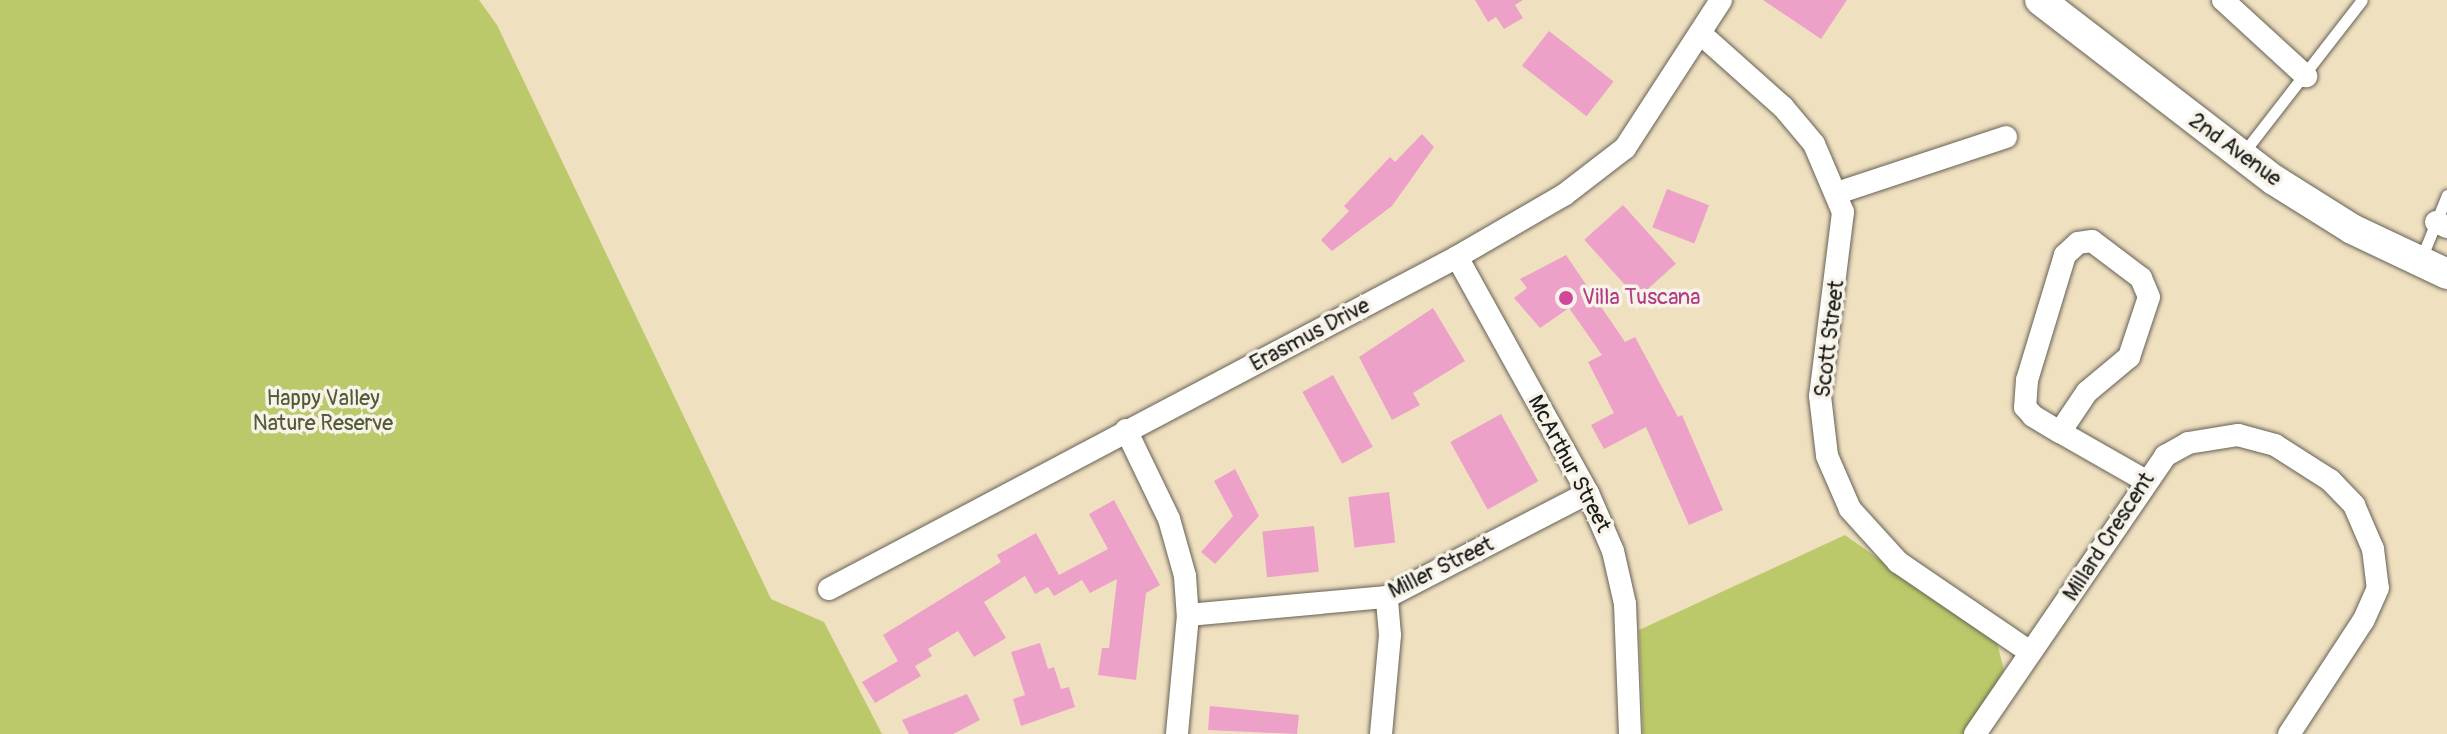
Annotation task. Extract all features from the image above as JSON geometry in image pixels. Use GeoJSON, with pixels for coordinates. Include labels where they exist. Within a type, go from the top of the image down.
{"type":"FeatureCollection","features":[{"type":"Feature","properties":{"kind":"street","name":"Erasmus Drive"},"geometry":{"type":"LineString","coordinates":[[829,589],[1457,257],[1564,195],[1625,148],[1721,0]]}},
{"type":"Feature","properties":{"kind":"street","name":"2nd Avenue"},"geometry":{"type":"LineString","coordinates":[[2040,0],[2241,156],[2352,229],[2433,268]]}},
{"type":"Feature","properties":{"kind":"street"},"geometry":{"type":"LineString","coordinates":[[2223,0],[2306,76]]}},
{"type":"Feature","properties":{"kind":"street","name":"Scott Street"},"geometry":{"type":"LineString","coordinates":[[1701,34],[1783,107],[1814,144],[1843,212],[1839,265],[1820,396],[1827,456],[1850,509],[1874,542],[2030,652]]}},
{"type":"Feature","properties":{"kind":"street"},"geometry":{"type":"LineString","coordinates":[[1837,193],[2006,137]]}},
{"type":"Feature","properties":{"kind":"street"},"geometry":{"type":"LineString","coordinates":[[2060,432],[2087,392],[2129,357],[2149,297],[2141,278],[2092,241],[2078,243],[2065,255],[2025,395],[2025,407],[2033,416],[2060,432],[2144,480]]}},
{"type":"Feature","properties":{"kind":"street","name":"McArthur Street"},"geometry":{"type":"LineString","coordinates":[[1457,257],[1588,493],[1613,551],[1625,604],[1630,734]]}},
{"type":"Feature","properties":{"kind":"street"},"geometry":{"type":"LineString","coordinates":[[1126,430],[1180,548],[1188,615],[1177,734]]}},
{"type":"Feature","properties":{"kind":"street","name":"Millard Crescent"},"geometry":{"type":"LineString","coordinates":[[1975,734],[2144,480],[2165,456],[2188,443],[2238,435],[2275,445],[2314,467],[2354,505],[2367,526],[2378,588],[2363,621],[2289,734]]}},
{"type":"Feature","properties":{"kind":"street","name":"Miller Street"},"geometry":{"type":"LineString","coordinates":[[1188,615],[1387,597],[1588,493]]}},
{"type":"Feature","properties":{"kind":"street"},"geometry":{"type":"LineString","coordinates":[[1381,734],[1390,635],[1387,597]]}},
{"type":"Feature","properties":{"kind":"lane"},"geometry":{"type":"LineString","coordinates":[[2241,156],[2362,0]]}},
{"type":"Feature","properties":{"kind":"lane"},"geometry":{"type":"LineString","coordinates":[[2433,268],[2447,195]]}},
{"type":"Feature","properties":{"kind":"green space","name":"Happy Valley Nature Reserve"},"geometry":{"type":"Polygon","coordinates":[[[0,0],[479,0],[497,25],[771,599],[824,622],[882,734],[0,734],[0,0]]]}},
{"type":"Feature","properties":{"kind":"green space"},"geometry":{"type":"Polygon","coordinates":[[[1845,535],[1997,643],[2004,670],[1965,734],[1643,734],[1639,630],[1845,535]]]}},
{"type":"Feature","properties":{"kind":"building"},"geometry":{"type":"Polygon","coordinates":[[[1475,0],[1523,0],[1515,5],[1523,18],[1504,29],[1496,17],[1488,22],[1475,0]]]}},
{"type":"Feature","properties":{"kind":"building"},"geometry":{"type":"Polygon","coordinates":[[[1763,0],[1847,0],[1821,39],[1763,0]]]}},
{"type":"Feature","properties":{"kind":"building"},"geometry":{"type":"Polygon","coordinates":[[[1549,31],[1614,81],[1587,116],[1522,66],[1549,31]]]}},
{"type":"Feature","properties":{"kind":"building"},"geometry":{"type":"Polygon","coordinates":[[[1422,134],[1434,147],[1392,206],[1332,251],[1321,240],[1349,211],[1344,206],[1390,157],[1395,162],[1422,134]]]}},
{"type":"Feature","properties":{"kind":"building"},"geometry":{"type":"Polygon","coordinates":[[[1667,189],[1709,205],[1694,243],[1652,227],[1667,189]]]}},
{"type":"Feature","properties":{"kind":"building"},"geometry":{"type":"Polygon","coordinates":[[[1623,205],[1676,264],[1637,299],[1584,240],[1623,205]]]}},
{"type":"Feature","properties":{"kind":"building"},"geometry":{"type":"Polygon","coordinates":[[[1566,255],[1625,342],[1635,337],[1678,417],[1682,415],[1723,510],[1689,525],[1646,427],[1604,449],[1591,425],[1614,413],[1588,362],[1602,355],[1569,308],[1540,328],[1514,298],[1527,288],[1520,279],[1566,255]]]}},
{"type":"Feature","properties":{"kind":"building"},"geometry":{"type":"Polygon","coordinates":[[[1433,308],[1465,361],[1413,393],[1420,405],[1392,420],[1359,357],[1433,308]]]}},
{"type":"Feature","properties":{"kind":"building"},"geometry":{"type":"Polygon","coordinates":[[[1333,375],[1373,447],[1342,464],[1302,392],[1333,375]]]}},
{"type":"Feature","properties":{"kind":"building"},"geometry":{"type":"Polygon","coordinates":[[[1501,414],[1538,481],[1488,509],[1450,442],[1501,414]]]}},
{"type":"Feature","properties":{"kind":"building"},"geometry":{"type":"Polygon","coordinates":[[[1235,469],[1259,516],[1215,564],[1201,552],[1233,516],[1214,481],[1235,469]]]}},
{"type":"Feature","properties":{"kind":"building"},"geometry":{"type":"Polygon","coordinates":[[[1389,492],[1395,543],[1355,548],[1348,497],[1389,492]]]}},
{"type":"Feature","properties":{"kind":"building"},"geometry":{"type":"Polygon","coordinates":[[[1114,500],[1160,585],[1146,593],[1136,680],[1098,675],[1102,648],[1109,648],[1117,579],[1090,593],[1082,580],[1054,596],[1048,587],[1035,594],[1025,576],[984,602],[1006,638],[974,657],[958,631],[928,649],[932,656],[915,666],[921,676],[875,703],[862,682],[898,661],[883,635],[1001,562],[997,555],[1036,533],[1059,575],[1108,549],[1089,514],[1114,500]]]}},
{"type":"Feature","properties":{"kind":"building"},"geometry":{"type":"Polygon","coordinates":[[[1314,526],[1319,572],[1267,577],[1262,531],[1314,526]]]}},
{"type":"Feature","properties":{"kind":"building"},"geometry":{"type":"Polygon","coordinates":[[[1040,643],[1048,669],[1054,667],[1061,689],[1069,687],[1075,707],[1021,726],[1013,699],[1025,695],[1011,652],[1040,643]]]}},
{"type":"Feature","properties":{"kind":"building"},"geometry":{"type":"Polygon","coordinates":[[[967,694],[980,720],[953,734],[909,734],[902,720],[967,694]]]}},
{"type":"Feature","properties":{"kind":"building"},"geometry":{"type":"Polygon","coordinates":[[[1210,706],[1299,715],[1297,734],[1208,730],[1210,706]]]}},
{"type":"Feature","properties":{"kind":"place","name":"Villa Tuscana"},"geometry":{"type":"Point","coordinates":[1566,298]}}]}
